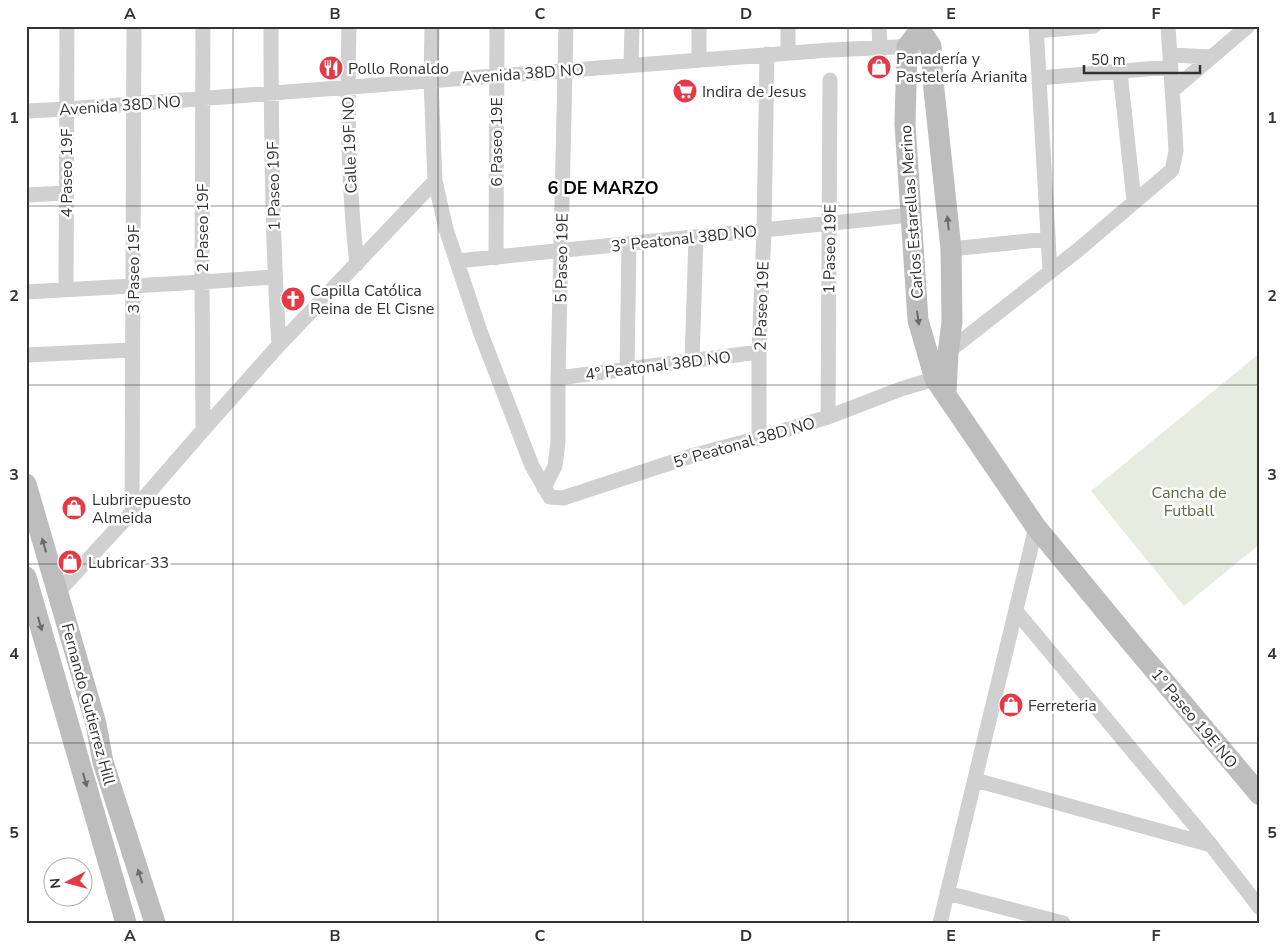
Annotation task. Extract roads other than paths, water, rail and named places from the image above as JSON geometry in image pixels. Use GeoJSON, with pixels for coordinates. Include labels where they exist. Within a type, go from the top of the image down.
{"type":"FeatureCollection","features":[{"type":"Feature","properties":{"kind":"street","name":"4 Paseo 19F"},"geometry":{"type":"LineString","coordinates":[[66,289],[67,26]]}},
{"type":"Feature","properties":{"kind":"street","name":"3 Paseo 19F"},"geometry":{"type":"LineString","coordinates":[[132,512],[134,26]]}},
{"type":"Feature","properties":{"kind":"street","name":"2 Paseo 19F"},"geometry":{"type":"LineString","coordinates":[[203,26],[203,430]]}},
{"type":"Feature","properties":{"kind":"street","name":"1 Paseo 19F"},"geometry":{"type":"LineString","coordinates":[[271,26],[274,277],[279,345]]}},
{"type":"Feature","properties":{"kind":"street","name":"Calle 19F NO"},"geometry":{"type":"LineString","coordinates":[[349,26],[347,87],[353,226],[357,264]]}},
{"type":"Feature","properties":{"kind":"street"},"geometry":{"type":"LineString","coordinates":[[432,26],[431,81],[435,181],[446,229],[480,330],[532,466],[544,488]]}},
{"type":"Feature","properties":{"kind":"street","name":"6 Paseo 19E"},"geometry":{"type":"LineString","coordinates":[[496,258],[497,26]]}},
{"type":"Feature","properties":{"kind":"street","name":"5 Paseo 19E"},"geometry":{"type":"LineString","coordinates":[[544,488],[555,466],[558,442],[566,26]]}},
{"type":"Feature","properties":{"kind":"street"},"geometry":{"type":"LineString","coordinates":[[631,65],[632,26]]}},
{"type":"Feature","properties":{"kind":"street"},"geometry":{"type":"LineString","coordinates":[[699,60],[700,26]]}},
{"type":"Feature","properties":{"kind":"street"},"geometry":{"type":"LineString","coordinates":[[788,26],[788,53]]}},
{"type":"Feature","properties":{"kind":"street"},"geometry":{"type":"LineString","coordinates":[[879,26],[880,48]]}},
{"type":"Feature","properties":{"kind":"street"},"geometry":{"type":"LineString","coordinates":[[1050,271],[1036,29],[1094,26]]}},
{"type":"Feature","properties":{"kind":"street"},"geometry":{"type":"LineString","coordinates":[[941,372],[1050,271],[1078,250],[1172,170],[1176,151],[1168,26]]}},
{"type":"Feature","properties":{"kind":"street"},"geometry":{"type":"LineString","coordinates":[[1172,90],[1248,26]]}},
{"type":"Feature","properties":{"kind":"street","name":"Carlos Estarellas Merino"},"geometry":{"type":"LineString","coordinates":[[941,372],[952,322],[950,248],[934,90],[924,34],[906,46],[904,124],[918,320],[941,372],[1036,527],[1130,641]]}},
{"type":"Feature","properties":{"kind":"street","name":"Avenida 38D NO"},"geometry":{"type":"LineString","coordinates":[[26,111],[767,54],[906,46]]}},
{"type":"Feature","properties":{"kind":"street","name":"2 Paseo 19E"},"geometry":{"type":"LineString","coordinates":[[759,438],[759,352],[764,230],[767,54]]}},
{"type":"Feature","properties":{"kind":"street"},"geometry":{"type":"LineString","coordinates":[[1039,78],[1120,72],[1170,61],[1212,57]]}},
{"type":"Feature","properties":{"kind":"street"},"geometry":{"type":"LineString","coordinates":[[1120,72],[1134,201]]}},
{"type":"Feature","properties":{"kind":"street","name":"1 Paseo 19E"},"geometry":{"type":"LineString","coordinates":[[828,418],[830,80]]}},
{"type":"Feature","properties":{"kind":"street"},"geometry":{"type":"LineString","coordinates":[[58,592],[132,512],[279,345],[435,181]]}},
{"type":"Feature","properties":{"kind":"street"},"geometry":{"type":"LineString","coordinates":[[26,195],[66,194]]}},
{"type":"Feature","properties":{"kind":"street","name":"3° Peatonal 38D NO"},"geometry":{"type":"LineString","coordinates":[[457,261],[911,215]]}},
{"type":"Feature","properties":{"kind":"street"},"geometry":{"type":"LineString","coordinates":[[692,361],[696,237]]}},
{"type":"Feature","properties":{"kind":"street"},"geometry":{"type":"LineString","coordinates":[[950,248],[1048,239]]}},
{"type":"Feature","properties":{"kind":"street"},"geometry":{"type":"LineString","coordinates":[[627,369],[629,244]]}},
{"type":"Feature","properties":{"kind":"street"},"geometry":{"type":"LineString","coordinates":[[26,292],[274,277]]}},
{"type":"Feature","properties":{"kind":"street"},"geometry":{"type":"LineString","coordinates":[[26,355],[132,350]]}},
{"type":"Feature","properties":{"kind":"street","name":"4° Peatonal 38D NO"},"geometry":{"type":"LineString","coordinates":[[558,378],[759,352]]}},
{"type":"Feature","properties":{"kind":"street","name":"5° Peatonal 38D NO"},"geometry":{"type":"LineString","coordinates":[[544,488],[550,497],[564,498],[691,456],[828,418],[941,372]]}},
{"type":"Feature","properties":{"kind":"street","name":"Fernando Gutierrez Hill"},"geometry":{"type":"LineString","coordinates":[[26,484],[96,724],[103,762],[155,923]]}},
{"type":"Feature","properties":{"kind":"street"},"geometry":{"type":"LineString","coordinates":[[940,923],[1036,527]]}},
{"type":"Feature","properties":{"kind":"street","name":"Fernando Gutierrez Hill"},"geometry":{"type":"LineString","coordinates":[[26,577],[126,923]]}},
{"type":"Feature","properties":{"kind":"street"},"geometry":{"type":"LineString","coordinates":[[1016,611],[1211,845],[1260,908]]}},
{"type":"Feature","properties":{"kind":"street","name":"1° Paseo 19E NO"},"geometry":{"type":"LineString","coordinates":[[1130,641],[1260,795]]}},
{"type":"Feature","properties":{"kind":"street"},"geometry":{"type":"LineString","coordinates":[[975,780],[1211,845]]}},
{"type":"Feature","properties":{"kind":"street"},"geometry":{"type":"LineString","coordinates":[[947,893],[1062,923]]}},
{"type":"Feature","properties":{"kind":"place","name":"Panadería y Pastelería Arianita"},"geometry":{"type":"Point","coordinates":[879,67]}},
{"type":"Feature","properties":{"kind":"place","name":"Pollo Ronaldo"},"geometry":{"type":"Point","coordinates":[331,68]}},
{"type":"Feature","properties":{"kind":"place","name":"Indira de Jesus"},"geometry":{"type":"Point","coordinates":[685,91]}},
{"type":"Feature","properties":{"kind":"place","name":"Capilla Católica Reina de El Cisne"},"geometry":{"type":"Point","coordinates":[293,299]}},
{"type":"Feature","properties":{"kind":"place","name":"Lubrirepuesto Almeida"},"geometry":{"type":"Point","coordinates":[74,508]}},
{"type":"Feature","properties":{"kind":"place","name":"Lubricar 33"},"geometry":{"type":"Point","coordinates":[70,562]}},
{"type":"Feature","properties":{"kind":"place","name":"Ferreteria"},"geometry":{"type":"Point","coordinates":[1011,705]}},
{"type":"Feature","properties":{"kind":"district","name":"6 DE MARZO"},"geometry":{"type":"Point","coordinates":[603,188]}},
{"type":"Feature","properties":{"kind":"park label","name":"Cancha de Futball"},"geometry":{"type":"Point","coordinates":[1189,501]}}]}
